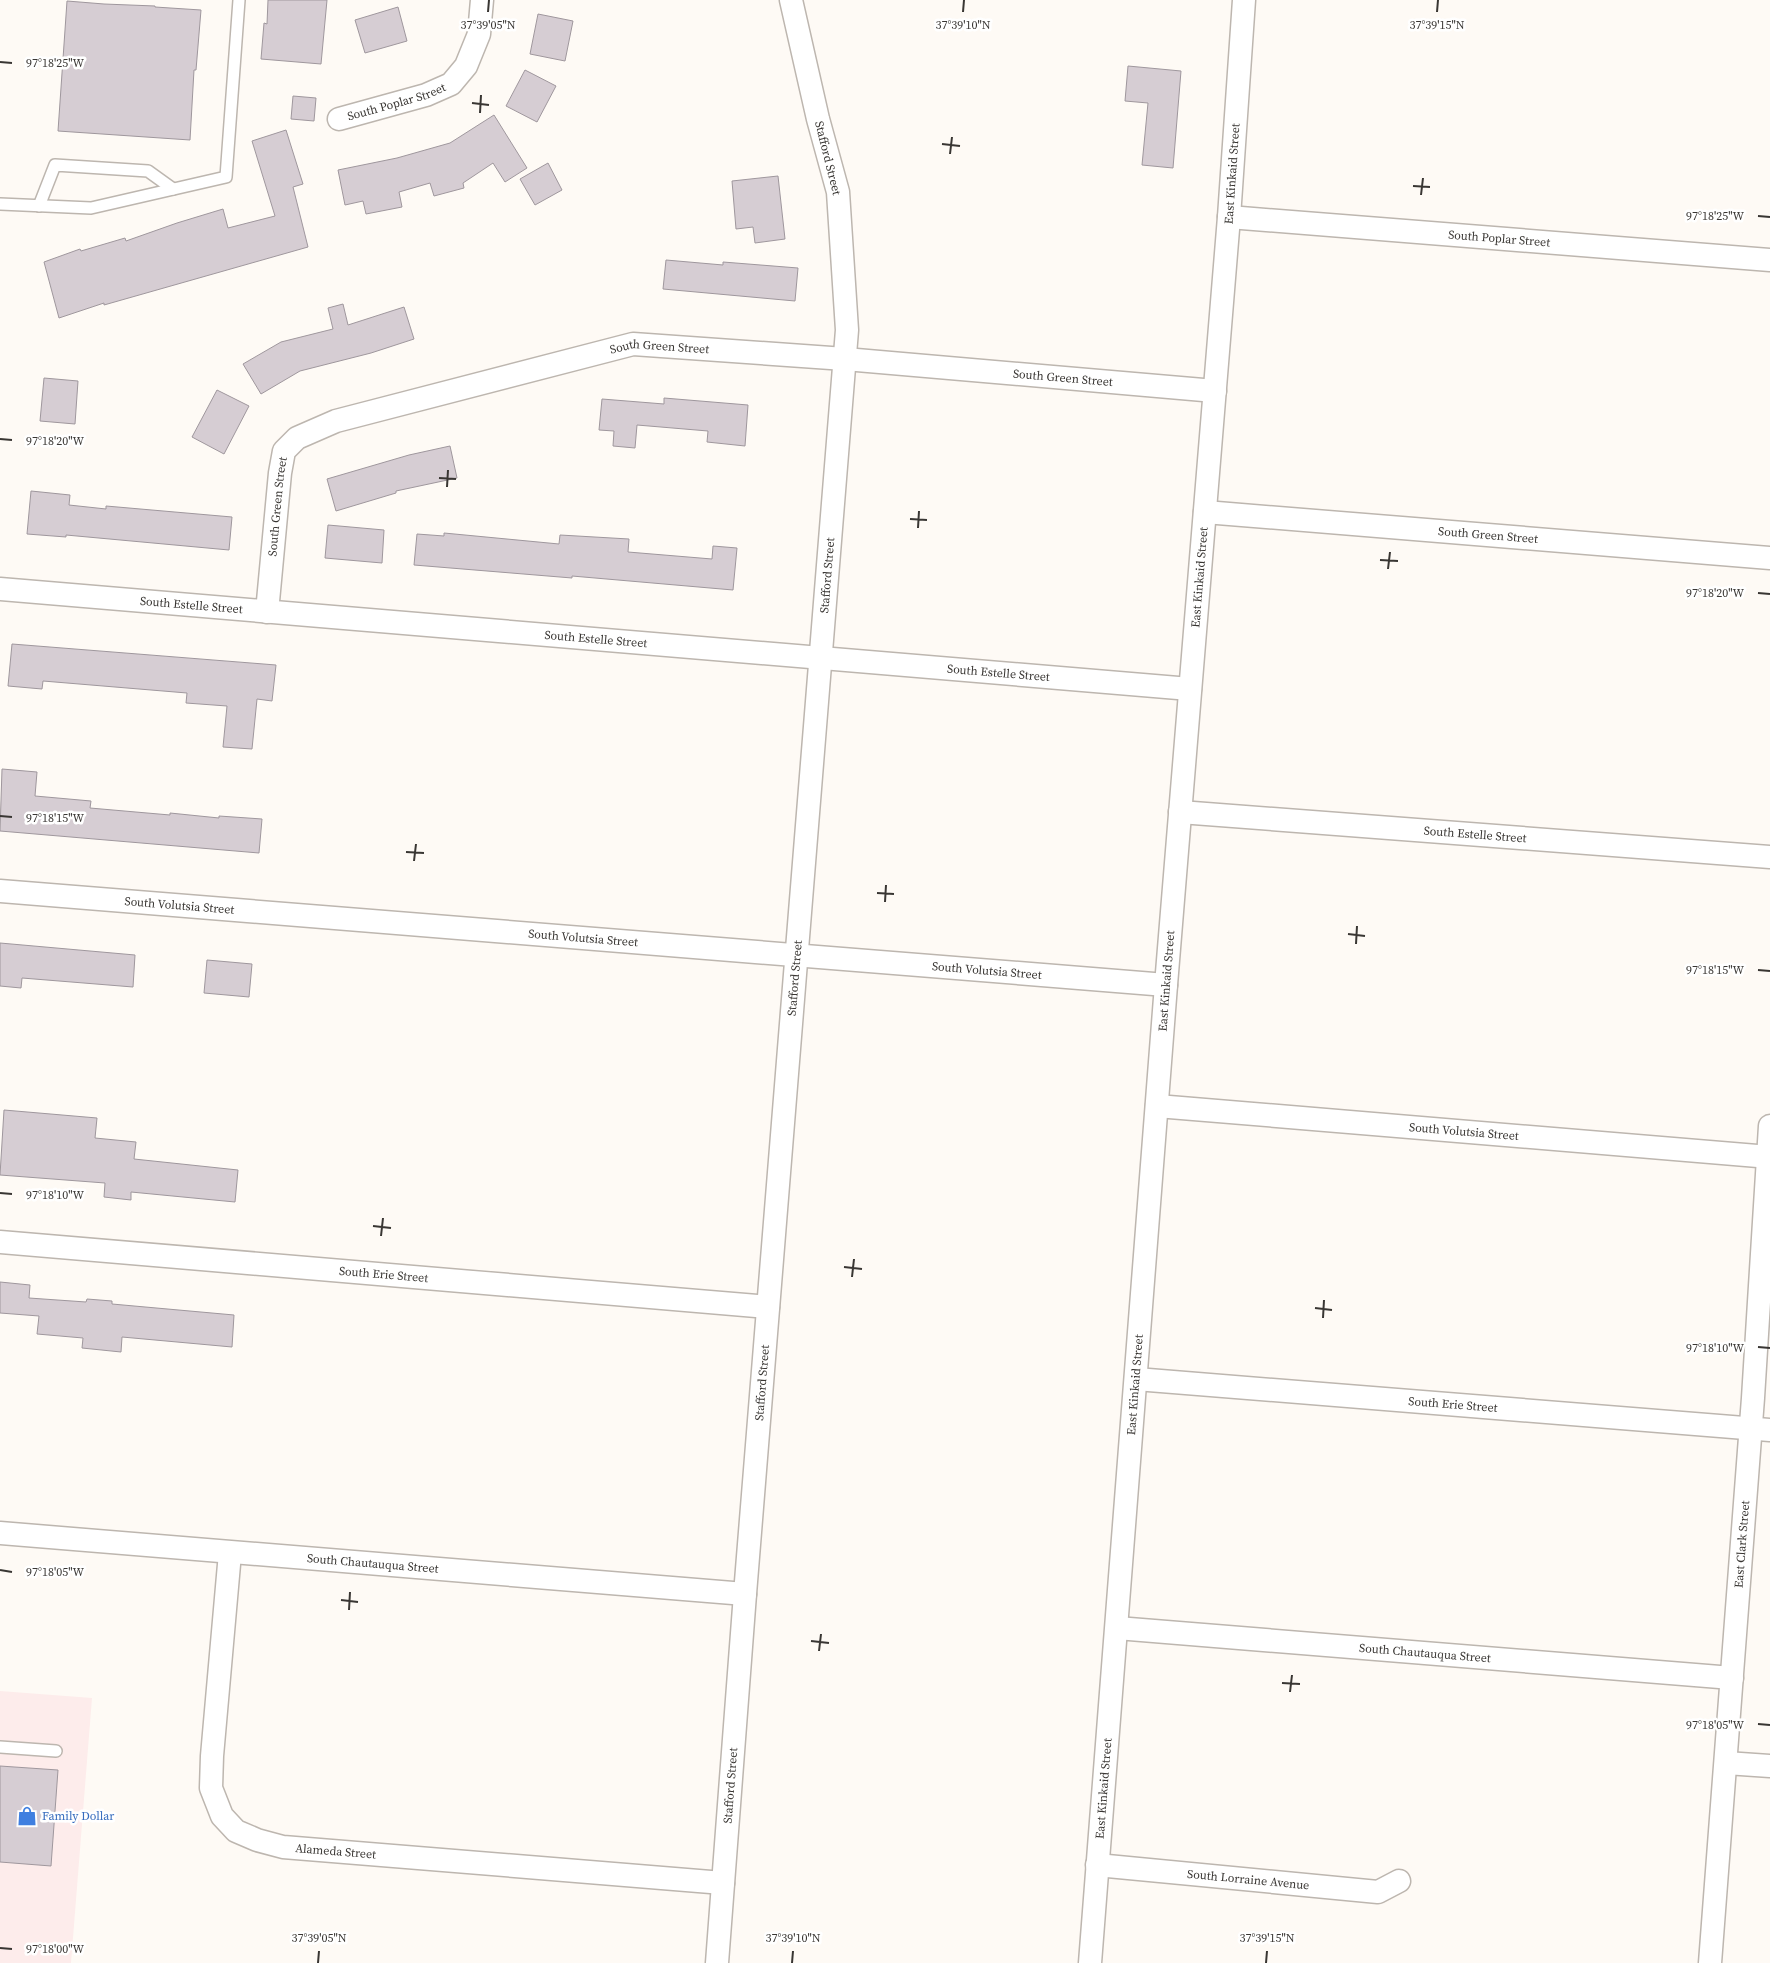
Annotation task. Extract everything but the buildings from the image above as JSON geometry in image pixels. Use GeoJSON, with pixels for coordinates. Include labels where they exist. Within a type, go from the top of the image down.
{"type":"FeatureCollection","features":[{"type":"Feature","properties":{"kind":"street","name":"South Poplar Street"},"geometry":{"type":"LineString","coordinates":[[339,119],[426,95],[451,84],[466,66],[479,34],[482,0]]}},
{"type":"Feature","properties":{"kind":"street","name":"Stafford Street"},"geometry":{"type":"LineString","coordinates":[[717,1963],[847,330],[838,192],[790,0]]}},
{"type":"Feature","properties":{"kind":"street","name":"East Kinkaid Street"},"geometry":{"type":"LineString","coordinates":[[1090,1963],[1166,985],[1229,217],[1244,0]]}},
{"type":"Feature","properties":{"kind":"street","name":"South Poplar Street"},"geometry":{"type":"LineString","coordinates":[[1229,217],[1770,260]]}},
{"type":"Feature","properties":{"kind":"street","name":"South Green Street"},"geometry":{"type":"LineString","coordinates":[[267,612],[277,493],[284,451],[298,438],[312,430],[336,421],[633,344],[845,359],[1215,390]]}},
{"type":"Feature","properties":{"kind":"street","name":"South Green Street"},"geometry":{"type":"LineString","coordinates":[[1205,512],[1770,558]]}},
{"type":"Feature","properties":{"kind":"street","name":"South Estelle Street"},"geometry":{"type":"LineString","coordinates":[[0,589],[1190,689]]}},
{"type":"Feature","properties":{"kind":"street","name":"South Estelle Street"},"geometry":{"type":"LineString","coordinates":[[1180,812],[1770,857]]}},
{"type":"Feature","properties":{"kind":"street","name":"South Volutsia Street"},"geometry":{"type":"LineString","coordinates":[[0,891],[1166,985]]}},
{"type":"Feature","properties":{"kind":"street","name":"South Volutsia Street"},"geometry":{"type":"LineString","coordinates":[[1157,1106],[1770,1157]]}},
{"type":"Feature","properties":{"kind":"street","name":"East Clark Street"},"geometry":{"type":"LineString","coordinates":[[1710,1963],[1732,1678],[1760,1429],[1770,1126]]}},
{"type":"Feature","properties":{"kind":"street","name":"South Erie Street"},"geometry":{"type":"LineString","coordinates":[[0,1242],[768,1308]]}},
{"type":"Feature","properties":{"kind":"street","name":"South Erie Street"},"geometry":{"type":"LineString","coordinates":[[1136,1379],[1760,1429]]}},
{"type":"Feature","properties":{"kind":"street","name":"South Chautauqua Street"},"geometry":{"type":"LineString","coordinates":[[0,1533],[745,1594]]}},
{"type":"Feature","properties":{"kind":"street","name":"Alameda Street"},"geometry":{"type":"LineString","coordinates":[[230,1553],[212,1756],[212,1788],[222,1816],[236,1831],[257,1840],[283,1847],[723,1883]]}},
{"type":"Feature","properties":{"kind":"street","name":"South Chautauqua Street"},"geometry":{"type":"LineString","coordinates":[[1116,1628],[1732,1678]]}},
{"type":"Feature","properties":{"kind":"street"},"geometry":{"type":"LineString","coordinates":[[1726,1763],[1770,1766]]}},
{"type":"Feature","properties":{"kind":"street","name":"South Lorraine Avenue"},"geometry":{"type":"LineString","coordinates":[[1097,1866],[1378,1892],[1399,1881]]}},
{"type":"Feature","properties":{"kind":"lane"},"geometry":{"type":"LineString","coordinates":[[0,204],[92,208],[226,177],[239,0]]}},
{"type":"Feature","properties":{"kind":"lane"},"geometry":{"type":"LineString","coordinates":[[39,206],[55,165],[148,171],[173,190]]}},
{"type":"Feature","properties":{"kind":"lane"},"geometry":{"type":"LineString","coordinates":[[0,1747],[56,1751]]}},
{"type":"Feature","properties":{"kind":"shaded area"},"geometry":{"type":"Polygon","coordinates":[[[0,1691],[92,1698],[71,1963],[0,1963],[0,1691]]]}},
{"type":"Feature","properties":{"kind":"place","name":"Family Dollar"},"geometry":{"type":"Point","coordinates":[27,1816]}}]}
